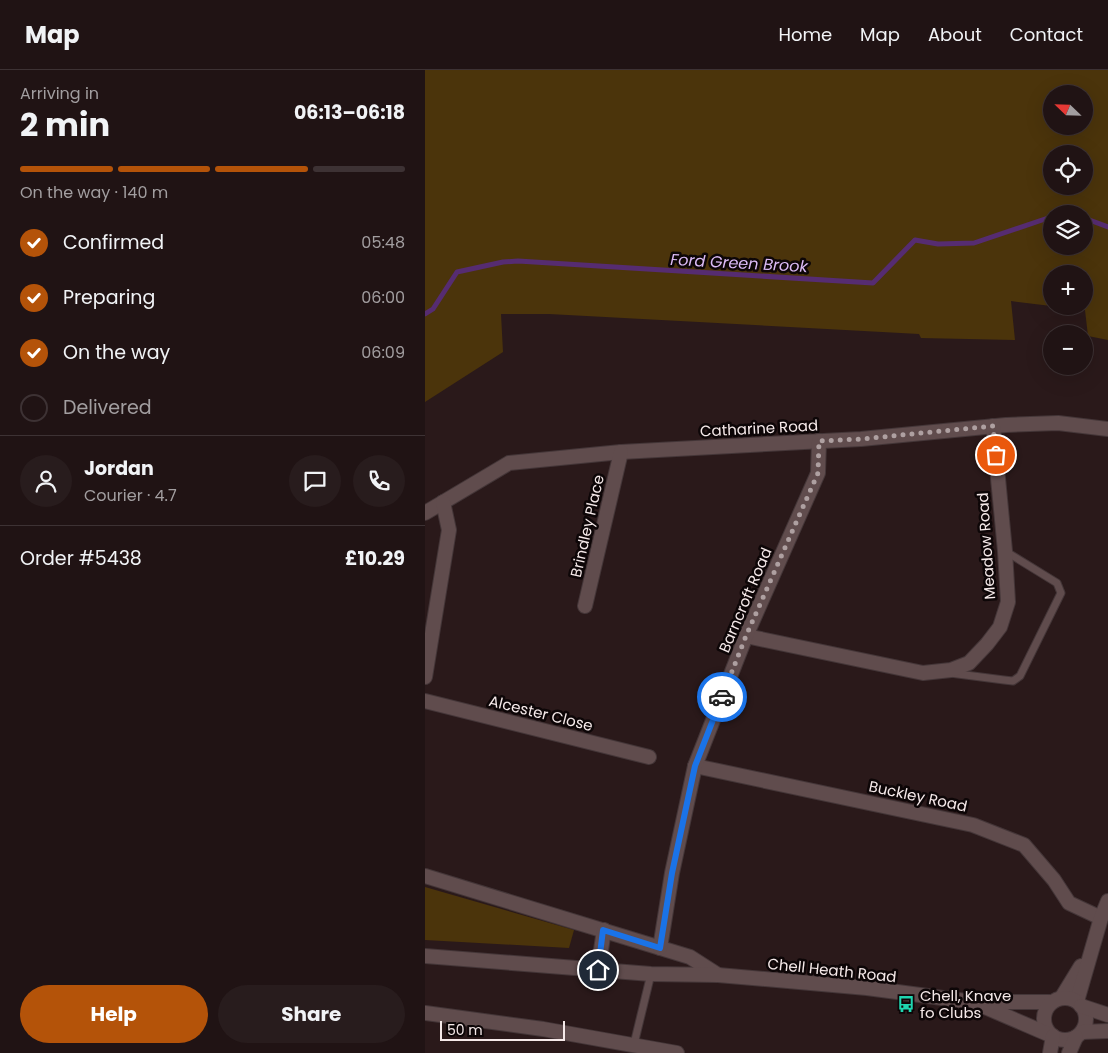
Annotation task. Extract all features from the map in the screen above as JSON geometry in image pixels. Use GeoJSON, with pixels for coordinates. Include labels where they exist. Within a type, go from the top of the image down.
{"type":"FeatureCollection","features":[{"type":"Feature","properties":{"kind":"street","name":"Catharine Road"},"geometry":{"type":"LineString","coordinates":[[425,513],[509,463],[621,452],[861,439],[993,426],[1058,423],[1108,429]]}},
{"type":"Feature","properties":{"kind":"street","name":"Meadow Road"},"geometry":{"type":"LineString","coordinates":[[746,636],[923,673],[951,670],[969,663],[1000,627],[1008,602],[993,426]]}},
{"type":"Feature","properties":{"kind":"street","name":"Barncroft Road"},"geometry":{"type":"LineString","coordinates":[[660,948],[672,873],[695,766],[746,636],[818,473],[819,441]]}},
{"type":"Feature","properties":{"kind":"street","name":"Brindley Place"},"geometry":{"type":"LineString","coordinates":[[585,606],[621,452]]}},
{"type":"Feature","properties":{"kind":"street"},"geometry":{"type":"LineString","coordinates":[[425,677],[430,620],[449,530],[443,502]]}},
{"type":"Feature","properties":{"kind":"street","name":"Alcester Close"},"geometry":{"type":"LineString","coordinates":[[425,702],[649,757]]}},
{"type":"Feature","properties":{"kind":"street","name":"Buckley Road"},"geometry":{"type":"LineString","coordinates":[[695,766],[973,824],[1024,845],[1054,880],[1069,903],[1101,918]]}},
{"type":"Feature","properties":{"kind":"street","name":"Chell Heath Road"},"geometry":{"type":"LineString","coordinates":[[425,876],[690,957],[718,975]]}},
{"type":"Feature","properties":{"kind":"street"},"geometry":{"type":"LineString","coordinates":[[1069,1053],[1086,1018],[1079,1003],[1091,950],[1108,902]]}},
{"type":"Feature","properties":{"kind":"street"},"geometry":{"type":"LineString","coordinates":[[598,970],[603,930]]}},
{"type":"Feature","properties":{"kind":"street"},"geometry":{"type":"LineString","coordinates":[[1091,950],[1057,1000],[1047,1007],[1043,1017],[1044,1024],[1051,1035],[1063,1040],[1079,1034],[1108,1030]]}},
{"type":"Feature","properties":{"kind":"street","name":"Chell Heath Road"},"geometry":{"type":"LineString","coordinates":[[425,956],[651,974],[718,975],[867,988],[973,1002],[1057,1000]]}},
{"type":"Feature","properties":{"kind":"street"},"geometry":{"type":"LineString","coordinates":[[1057,1000],[1070,998],[1108,1014]]}},
{"type":"Feature","properties":{"kind":"street","name":"Chell Heath Road"},"geometry":{"type":"LineString","coordinates":[[973,1002],[1051,1035]]}},
{"type":"Feature","properties":{"kind":"street"},"geometry":{"type":"LineString","coordinates":[[425,1013],[543,1029],[633,1049],[677,1053]]}},
{"type":"Feature","properties":{"kind":"street"},"geometry":{"type":"LineString","coordinates":[[1050,1053],[1051,1035]]}},
{"type":"Feature","properties":{"kind":"lane"},"geometry":{"type":"LineString","coordinates":[[940,672],[1013,681],[1020,676],[1061,593],[1057,584],[1005,551]]}},
{"type":"Feature","properties":{"kind":"lane"},"geometry":{"type":"LineString","coordinates":[[633,1049],[651,974]]}},
{"type":"Feature","properties":{"kind":"shaded area"},"geometry":{"type":"Polygon","coordinates":[[[425,70],[1108,70],[1108,340],[1093,337],[1093,325],[1087,325],[1086,315],[1093,315],[1093,265],[1043,265],[1043,305],[1011,301],[1015,340],[921,338],[919,334],[549,314],[501,314],[503,352],[425,402],[425,70]]]}},
{"type":"Feature","properties":{"kind":"shaded area"},"geometry":{"type":"Polygon","coordinates":[[[425,887],[574,930],[569,948],[425,940],[425,887]]]}},
{"type":"Feature","properties":{"kind":"waterway","name":"Ford Green Brook"},"geometry":{"type":"LineString","coordinates":[[425,314],[433,309],[457,272],[503,262],[518,261],[873,283],[915,240],[938,244],[974,243],[1043,220]]}},
{"type":"Feature","properties":{"kind":"waterway","name":"Ford Green Brook"},"geometry":{"type":"LineString","coordinates":[[1093,221],[1108,227]]}},
{"type":"Feature","properties":{"kind":"way so far"},"geometry":{"type":"LineString","coordinates":[[722,697],[746,636],[818,473],[819,441],[861,439],[993,426],[996,455]]}},
{"type":"Feature","properties":{"kind":"place","name":"Chell, Knave fo Clubs"},"geometry":{"type":"Point","coordinates":[906,1004]}},
{"type":"Feature","properties":{"kind":"route"},"geometry":{"type":"LineString","coordinates":[[598,970],[603,930],[660,948],[672,873],[695,766],[722,697]]}}]}
